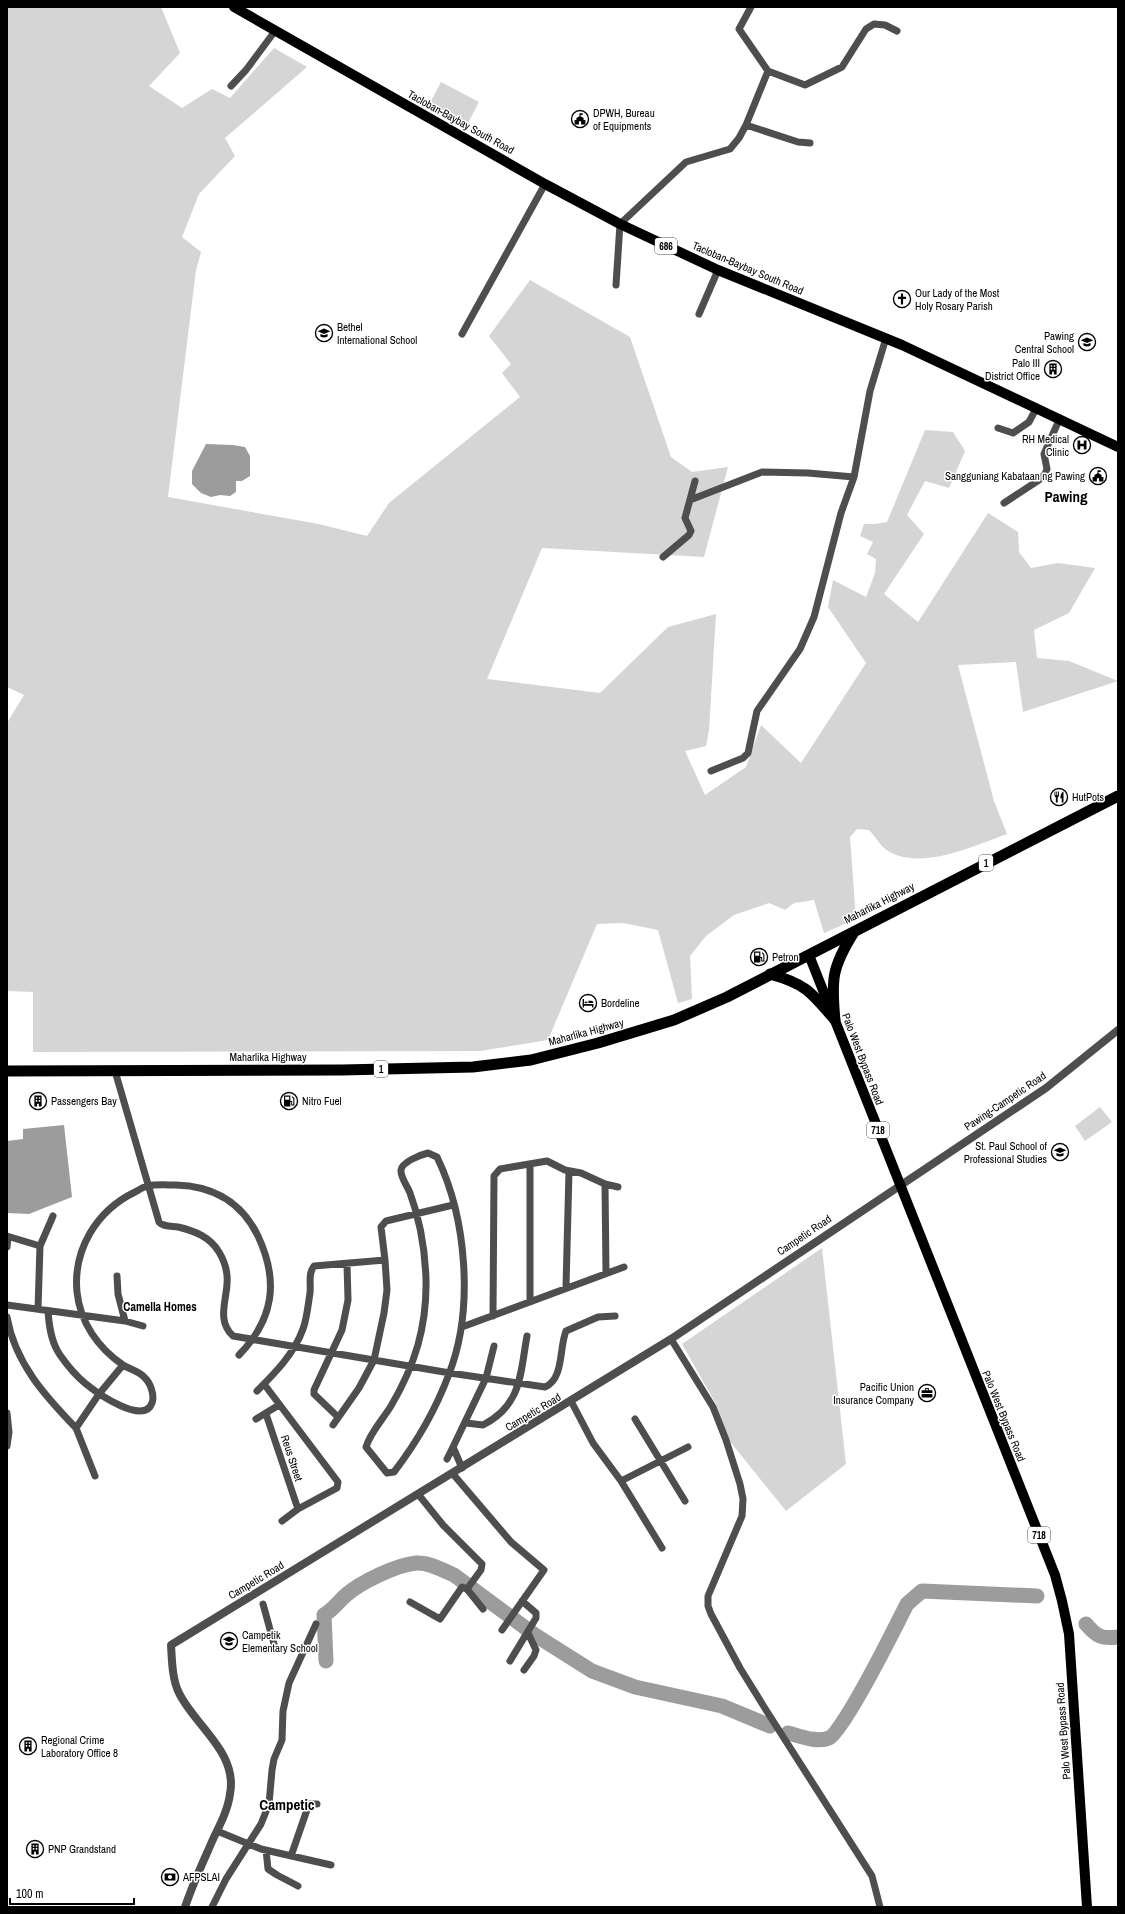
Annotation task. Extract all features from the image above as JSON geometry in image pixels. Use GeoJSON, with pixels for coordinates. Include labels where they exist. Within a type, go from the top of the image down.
{"type":"FeatureCollection","features":[{"type":"Feature","properties":{"kind":"highway","name":"Maharlika Highway"},"geometry":{"type":"LineString","coordinates":[[7,1071],[342,1070],[473,1067],[531,1060],[598,1043],[674,1020],[726,997],[1118,796]]}},
{"type":"Feature","properties":{"kind":"highway"},"geometry":{"type":"LineString","coordinates":[[835,1020],[832,989],[834,971],[841,952],[855,930]]}},
{"type":"Feature","properties":{"kind":"highway"},"geometry":{"type":"LineString","coordinates":[[770,974],[787,978],[804,986],[835,1020]]}},
{"type":"Feature","properties":{"kind":"main road","name":"Tacloban-Baybay South Road"},"geometry":{"type":"LineString","coordinates":[[234,7],[545,184],[620,224],[718,270],[886,338],[1037,407],[1118,447]]}},
{"type":"Feature","properties":{"kind":"main road","name":"Palo West Bypass Road"},"geometry":{"type":"LineString","coordinates":[[809,955],[1055,1575],[1069,1634],[1087,1907]]}},
{"type":"Feature","properties":{"kind":"street"},"geometry":{"type":"LineString","coordinates":[[751,7],[739,29],[768,71],[805,85],[842,67],[866,29],[874,24],[885,25],[897,31]]}},
{"type":"Feature","properties":{"kind":"street"},"geometry":{"type":"LineString","coordinates":[[231,86],[246,70],[275,31]]}},
{"type":"Feature","properties":{"kind":"street"},"geometry":{"type":"LineString","coordinates":[[616,285],[620,224],[686,162],[730,149],[739,138],[746,125],[768,71]]}},
{"type":"Feature","properties":{"kind":"street"},"geometry":{"type":"LineString","coordinates":[[746,125],[798,142],[810,144]]}},
{"type":"Feature","properties":{"kind":"street"},"geometry":{"type":"LineString","coordinates":[[462,334],[545,184]]}},
{"type":"Feature","properties":{"kind":"street"},"geometry":{"type":"LineString","coordinates":[[699,314],[718,270]]}},
{"type":"Feature","properties":{"kind":"street"},"geometry":{"type":"LineString","coordinates":[[711,771],[743,758],[748,753],[757,711],[800,649],[814,617],[841,513],[854,477],[870,391],[886,338]]}},
{"type":"Feature","properties":{"kind":"street"},"geometry":{"type":"LineString","coordinates":[[998,428],[1013,433],[1029,422],[1037,407]]}},
{"type":"Feature","properties":{"kind":"street"},"geometry":{"type":"LineString","coordinates":[[1004,503],[1039,480],[1045,474],[1047,469],[1044,454],[1060,418]]}},
{"type":"Feature","properties":{"kind":"street"},"geometry":{"type":"LineString","coordinates":[[690,500],[762,472],[808,473],[854,477]]}},
{"type":"Feature","properties":{"kind":"street"},"geometry":{"type":"LineString","coordinates":[[663,558],[689,535],[691,531],[685,518],[695,481]]}},
{"type":"Feature","properties":{"kind":"street","name":"Pawing-Campetic Road"},"geometry":{"type":"LineString","coordinates":[[899,1184],[1046,1088],[1118,1030]]}},
{"type":"Feature","properties":{"kind":"street"},"geometry":{"type":"LineString","coordinates":[[115,1071],[147,1186],[160,1224],[194,1231],[207,1239],[218,1251],[227,1273],[227,1284],[222,1314],[229,1333],[236,1338],[545,1387],[550,1385],[556,1377],[562,1343],[566,1332],[598,1317],[615,1316]]}},
{"type":"Feature","properties":{"kind":"street"},"geometry":{"type":"LineString","coordinates":[[428,1154],[437,1157],[443,1169],[458,1222],[463,1260],[464,1300],[462,1327],[450,1373],[432,1413],[410,1450],[394,1472],[390,1474],[387,1473],[366,1447],[396,1398],[412,1366],[422,1328],[426,1281],[424,1251],[417,1213],[407,1184],[401,1174],[401,1169],[404,1165],[428,1154]]}},
{"type":"Feature","properties":{"kind":"street"},"geometry":{"type":"LineString","coordinates":[[493,1316],[494,1176],[500,1169],[547,1161],[570,1171],[581,1173],[605,1184],[618,1187]]}},
{"type":"Feature","properties":{"kind":"street"},"geometry":{"type":"LineString","coordinates":[[530,1164],[530,1302]]}},
{"type":"Feature","properties":{"kind":"street"},"geometry":{"type":"LineString","coordinates":[[566,1287],[570,1171]]}},
{"type":"Feature","properties":{"kind":"street"},"geometry":{"type":"LineString","coordinates":[[605,1184],[606,1273]]}},
{"type":"Feature","properties":{"kind":"street","name":"Campetic Road"},"geometry":{"type":"LineString","coordinates":[[217,1830],[230,1794],[229,1769],[217,1744],[179,1693],[174,1677],[171,1645],[261,1598],[418,1494],[571,1402],[671,1339],[899,1184]]}},
{"type":"Feature","properties":{"kind":"street"},"geometry":{"type":"LineString","coordinates":[[48,1311],[49,1327],[59,1354],[85,1382],[99,1394],[130,1409],[142,1412],[148,1409],[153,1402],[153,1396],[150,1386],[144,1376],[123,1365],[102,1348],[92,1335],[81,1315],[77,1294],[76,1274],[79,1257],[85,1239],[110,1207],[126,1196],[147,1186],[190,1185],[204,1188],[228,1200],[243,1214],[254,1229],[268,1265],[271,1288],[266,1314],[261,1328],[252,1341],[238,1355]]}},
{"type":"Feature","properties":{"kind":"street"},"geometry":{"type":"LineString","coordinates":[[333,1425],[359,1388],[374,1360],[386,1298],[385,1260],[381,1227],[386,1221],[453,1205]]}},
{"type":"Feature","properties":{"kind":"street"},"geometry":{"type":"LineString","coordinates":[[38,1309],[40,1246],[53,1216]]}},
{"type":"Feature","properties":{"kind":"street"},"geometry":{"type":"LineString","coordinates":[[7,1247],[8,1236],[40,1246]]}},
{"type":"Feature","properties":{"kind":"street"},"geometry":{"type":"LineString","coordinates":[[257,1391],[295,1347],[303,1329],[308,1309],[311,1270],[314,1266],[385,1260]]}},
{"type":"Feature","properties":{"kind":"street"},"geometry":{"type":"LineString","coordinates":[[338,1417],[314,1394],[314,1390],[333,1353],[342,1330],[348,1300],[347,1264]]}},
{"type":"Feature","properties":{"kind":"street"},"geometry":{"type":"LineString","coordinates":[[462,1327],[566,1287],[624,1267]]}},
{"type":"Feature","properties":{"kind":"street"},"geometry":{"type":"LineString","coordinates":[[117,1276],[118,1294],[125,1321]]}},
{"type":"Feature","properties":{"kind":"street"},"geometry":{"type":"LineString","coordinates":[[7,1305],[125,1321],[144,1326]]}},
{"type":"Feature","properties":{"kind":"street"},"geometry":{"type":"LineString","coordinates":[[7,1317],[16,1348],[31,1376],[49,1400],[76,1428],[95,1476]]}},
{"type":"Feature","properties":{"kind":"street"},"geometry":{"type":"LineString","coordinates":[[466,1423],[477,1425],[489,1422],[508,1406],[516,1393],[527,1336]]}},
{"type":"Feature","properties":{"kind":"street"},"geometry":{"type":"LineString","coordinates":[[671,1339],[716,1412],[738,1477],[743,1499],[742,1516],[708,1596],[708,1606],[740,1668],[872,1876],[880,1907]]}},
{"type":"Feature","properties":{"kind":"street"},"geometry":{"type":"LineString","coordinates":[[446,1459],[466,1423],[486,1378],[494,1346]]}},
{"type":"Feature","properties":{"kind":"street"},"geometry":{"type":"LineString","coordinates":[[76,1428],[99,1394],[123,1365]]}},
{"type":"Feature","properties":{"kind":"street"},"geometry":{"type":"LineString","coordinates":[[264,1384],[338,1482],[337,1488],[298,1509],[282,1520]]}},
{"type":"Feature","properties":{"kind":"street"},"geometry":{"type":"LineString","coordinates":[[571,1402],[594,1443],[621,1481],[662,1548]]}},
{"type":"Feature","properties":{"kind":"street"},"geometry":{"type":"LineString","coordinates":[[256,1419],[279,1405]]}},
{"type":"Feature","properties":{"kind":"street"},"geometry":{"type":"LineString","coordinates":[[7,1413],[9,1432],[7,1446]]}},
{"type":"Feature","properties":{"kind":"street","name":"Reus Street"},"geometry":{"type":"LineString","coordinates":[[266,1414],[298,1509]]}},
{"type":"Feature","properties":{"kind":"street"},"geometry":{"type":"LineString","coordinates":[[636,1420],[685,1501]]}},
{"type":"Feature","properties":{"kind":"street"},"geometry":{"type":"LineString","coordinates":[[453,1447],[462,1468]]}},
{"type":"Feature","properties":{"kind":"street"},"geometry":{"type":"LineString","coordinates":[[621,1481],[688,1447]]}},
{"type":"Feature","properties":{"kind":"street"},"geometry":{"type":"LineString","coordinates":[[453,1474],[511,1542],[544,1570],[502,1630]]}},
{"type":"Feature","properties":{"kind":"street"},"geometry":{"type":"LineString","coordinates":[[410,1602],[440,1619],[462,1587],[468,1586],[481,1570],[482,1564],[443,1525],[418,1494]]}},
{"type":"Feature","properties":{"kind":"street"},"geometry":{"type":"LineString","coordinates":[[468,1586],[483,1608]]}},
{"type":"Feature","properties":{"kind":"street"},"geometry":{"type":"LineString","coordinates":[[261,1598],[274,1644]]}},
{"type":"Feature","properties":{"kind":"street"},"geometry":{"type":"LineString","coordinates":[[510,1661],[535,1622],[536,1614],[522,1601]]}},
{"type":"Feature","properties":{"kind":"street"},"geometry":{"type":"LineString","coordinates":[[212,1907],[220,1889],[261,1824],[270,1800],[272,1770],[274,1759],[282,1740],[283,1711],[289,1683],[316,1624]]}},
{"type":"Feature","properties":{"kind":"street"},"geometry":{"type":"LineString","coordinates":[[524,1670],[534,1656],[536,1650],[529,1631]]}},
{"type":"Feature","properties":{"kind":"street"},"geometry":{"type":"LineString","coordinates":[[291,1856],[308,1805],[311,1803],[317,1804]]}},
{"type":"Feature","properties":{"kind":"street"},"geometry":{"type":"LineString","coordinates":[[185,1907],[217,1830],[248,1844],[266,1850],[331,1865]]}},
{"type":"Feature","properties":{"kind":"street"},"geometry":{"type":"LineString","coordinates":[[266,1850],[268,1869],[298,1886]]}},
{"type":"Feature","properties":{"kind":"shaded area"},"geometry":{"type":"Polygon","coordinates":[[[7,7],[161,7],[180,53],[149,86],[182,108],[212,89],[230,98],[274,48],[307,67],[225,138],[235,156],[199,194],[182,237],[201,252],[196,270],[168,497],[319,524],[367,536],[389,503],[520,397],[502,373],[511,364],[489,336],[530,280],[630,337],[671,457],[692,472],[728,467],[704,557],[542,548],[487,679],[600,693],[668,627],[716,614],[709,730],[706,746],[685,751],[705,795],[746,767],[761,725],[801,763],[866,663],[828,607],[833,580],[866,597],[875,573],[876,559],[867,554],[873,542],[860,536],[864,524],[887,522],[925,430],[953,432],[965,451],[949,488],[925,481],[907,515],[924,534],[884,594],[918,622],[988,513],[1018,532],[1019,552],[1031,568],[1058,563],[1095,568],[1069,613],[1034,630],[1037,658],[1069,661],[1118,681],[1023,712],[1016,662],[958,665],[994,801],[1007,834],[964,850],[931,858],[916,858],[901,857],[888,851],[869,830],[857,829],[850,837],[856,919],[824,933],[814,900],[794,903],[785,910],[769,903],[734,915],[706,936],[690,956],[692,999],[678,1003],[658,930],[623,923],[597,924],[548,1040],[480,1051],[33,1052],[33,992],[7,991],[7,723],[24,695],[7,687],[7,7]]]}},
{"type":"Feature","properties":{"kind":"shaded area"},"geometry":{"type":"Polygon","coordinates":[[[441,82],[479,102],[468,123],[430,103],[441,82]]]}},
{"type":"Feature","properties":{"kind":"shaded area"},"geometry":{"type":"Polygon","coordinates":[[[206,444],[245,447],[250,456],[250,476],[242,481],[236,481],[236,492],[230,496],[220,495],[211,497],[201,493],[192,484],[192,471],[206,444]]]}},
{"type":"Feature","properties":{"kind":"shaded area"},"geometry":{"type":"Polygon","coordinates":[[[1100,1107],[1112,1122],[1085,1141],[1075,1126],[1100,1107]]]}},
{"type":"Feature","properties":{"kind":"shaded area"},"geometry":{"type":"Polygon","coordinates":[[[64,1125],[72,1197],[29,1214],[7,1213],[7,1141],[23,1139],[23,1129],[64,1125]]]}},
{"type":"Feature","properties":{"kind":"shaded area"},"geometry":{"type":"Polygon","coordinates":[[[822,1248],[846,1464],[786,1511],[728,1439],[716,1404],[682,1344],[822,1248]]]}},
{"type":"Feature","properties":{"kind":"waterway"},"geometry":{"type":"LineString","coordinates":[[326,1661],[324,1615],[352,1590],[369,1580],[408,1564],[421,1563],[454,1575],[535,1635],[592,1671],[635,1687],[722,1706],[770,1726]]}},
{"type":"Feature","properties":{"kind":"waterway"},"geometry":{"type":"LineString","coordinates":[[788,1733],[819,1740],[829,1738],[836,1732],[870,1677],[907,1604],[922,1591],[1037,1596]]}},
{"type":"Feature","properties":{"kind":"waterway"},"geometry":{"type":"LineString","coordinates":[[1086,1624],[1093,1632],[1100,1636],[1108,1638],[1118,1637]]}},
{"type":"Feature","properties":{"kind":"place","name":"DPWH, Bureau of Equipments"},"geometry":{"type":"Point","coordinates":[580,119]}},
{"type":"Feature","properties":{"kind":"place","name":"Our Lady of the Most Holy Rosary Parish"},"geometry":{"type":"Point","coordinates":[902,299]}},
{"type":"Feature","properties":{"kind":"place","name":"Bethel International School"},"geometry":{"type":"Point","coordinates":[324,333]}},
{"type":"Feature","properties":{"kind":"place","name":"Pawing Central School"},"geometry":{"type":"Point","coordinates":[1087,342]}},
{"type":"Feature","properties":{"kind":"place","name":"Palo III District Office"},"geometry":{"type":"Point","coordinates":[1053,369]}},
{"type":"Feature","properties":{"kind":"place","name":"RH Medical Clinic"},"geometry":{"type":"Point","coordinates":[1082,445]}},
{"type":"Feature","properties":{"kind":"place","name":"Sangguniang Kabataan ng Pawing"},"geometry":{"type":"Point","coordinates":[1098,476]}},
{"type":"Feature","properties":{"kind":"place","name":"HutPots"},"geometry":{"type":"Point","coordinates":[1059,797]}},
{"type":"Feature","properties":{"kind":"place","name":"Petron"},"geometry":{"type":"Point","coordinates":[759,957]}},
{"type":"Feature","properties":{"kind":"place","name":"Bordeline"},"geometry":{"type":"Point","coordinates":[588,1003]}},
{"type":"Feature","properties":{"kind":"place","name":"Passengers Bay"},"geometry":{"type":"Point","coordinates":[38,1101]}},
{"type":"Feature","properties":{"kind":"place","name":"Nitro Fuel"},"geometry":{"type":"Point","coordinates":[289,1101]}},
{"type":"Feature","properties":{"kind":"place","name":"St. Paul School of Professional Studies"},"geometry":{"type":"Point","coordinates":[1060,1152]}},
{"type":"Feature","properties":{"kind":"place","name":"Pacific Union Insurance Company"},"geometry":{"type":"Point","coordinates":[927,1393]}},
{"type":"Feature","properties":{"kind":"place","name":"Campetik Elementary School"},"geometry":{"type":"Point","coordinates":[229,1641]}},
{"type":"Feature","properties":{"kind":"place","name":"Regional Crime Laboratory Office 8"},"geometry":{"type":"Point","coordinates":[28,1746]}},
{"type":"Feature","properties":{"kind":"place","name":"PNP Grandstand"},"geometry":{"type":"Point","coordinates":[35,1849]}},
{"type":"Feature","properties":{"kind":"place","name":"AFPSLAI"},"geometry":{"type":"Point","coordinates":[170,1877]}},
{"type":"Feature","properties":{"kind":"district","name":"Pawing"},"geometry":{"type":"Point","coordinates":[1066,497]}},
{"type":"Feature","properties":{"kind":"district","name":"Camella Homes"},"geometry":{"type":"Point","coordinates":[160,1307]}},
{"type":"Feature","properties":{"kind":"district","name":"Campetic"},"geometry":{"type":"Point","coordinates":[287,1805]}}]}
